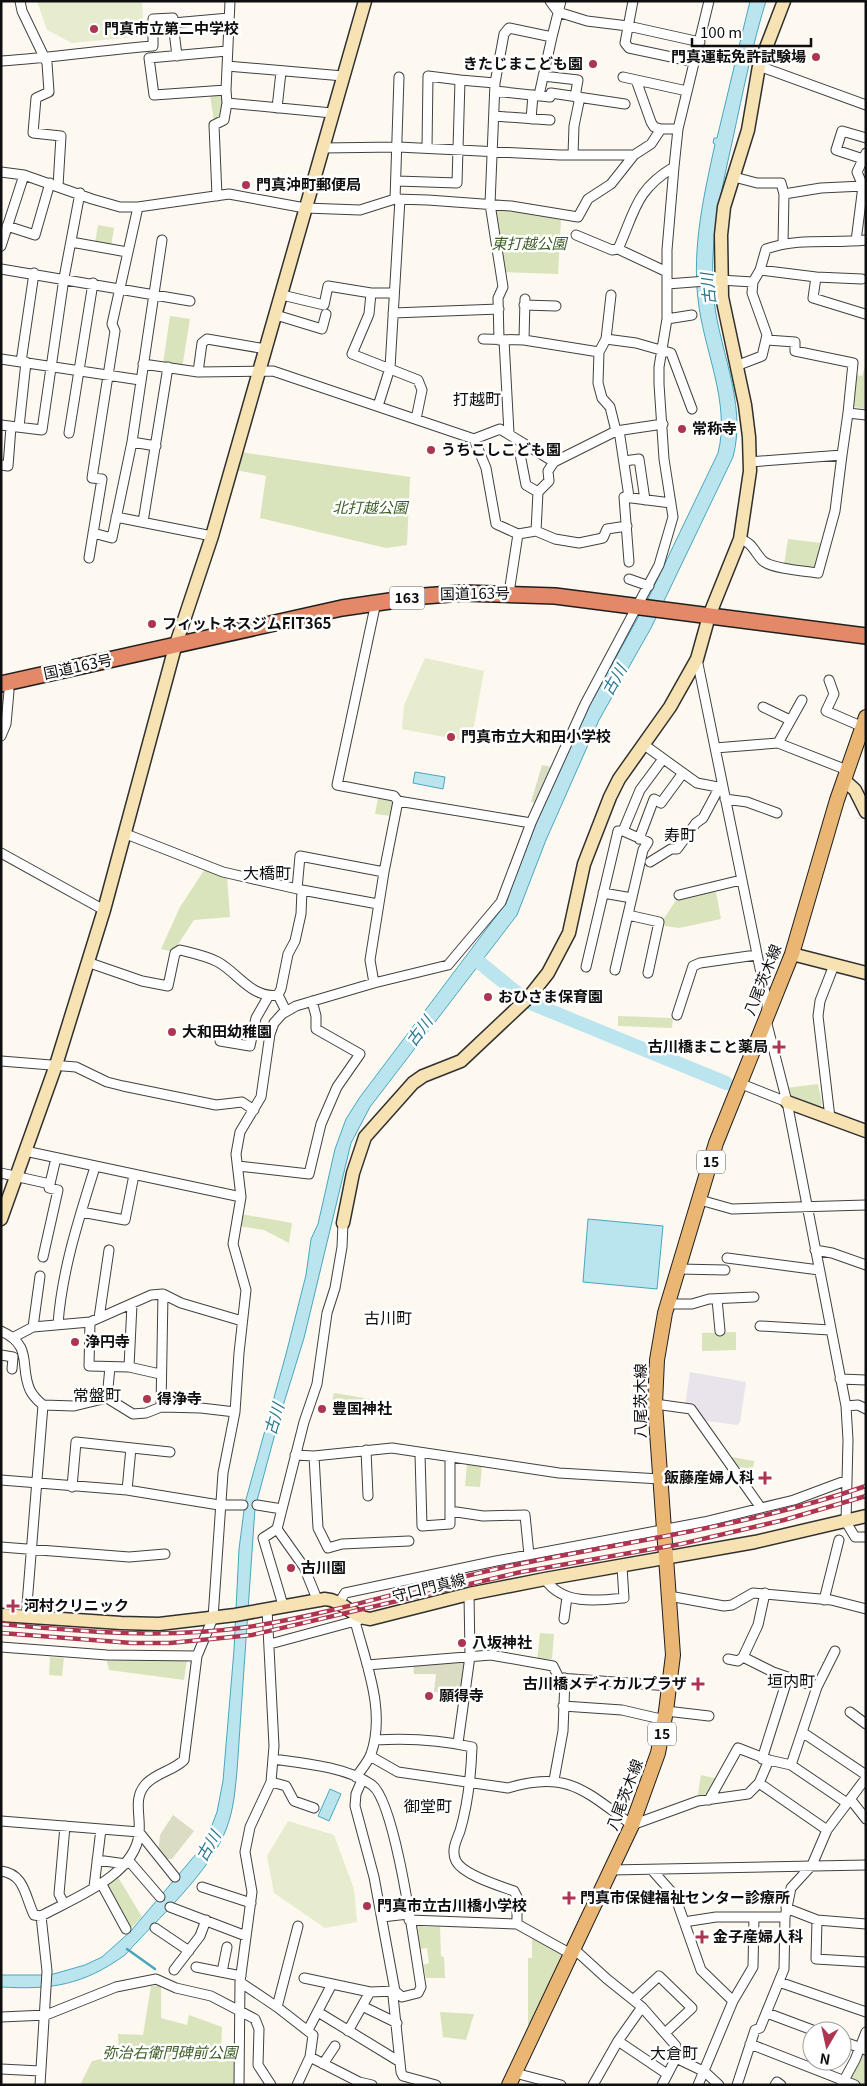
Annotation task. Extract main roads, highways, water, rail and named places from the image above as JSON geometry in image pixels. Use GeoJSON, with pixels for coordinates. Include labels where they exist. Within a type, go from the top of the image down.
{"type":"FeatureCollection","features":[{"type":"Feature","properties":{"kind":"highway","name":"国道163号"},"geometry":{"type":"LineString","coordinates":[[4,690],[375,606],[464,593],[555,596],[638,611],[866,644]]}},
{"type":"Feature","properties":{"kind":"highway","name":"国道163号"},"geometry":{"type":"LineString","coordinates":[[375,606],[515,602],[638,611]]}},
{"type":"Feature","properties":{"kind":"highway","name":"国道163号"},"geometry":{"type":"LineString","coordinates":[[703,620],[866,636]]}},
{"type":"Feature","properties":{"kind":"main road","name":"八尾茨木線"},"geometry":{"type":"LineString","coordinates":[[512,2079],[632,1825],[652,1775],[670,1686],[672,1655],[655,1404],[657,1360],[669,1304],[716,1143],[792,954],[864,722]]}},
{"type":"Feature","properties":{"kind":"water","name":"古川"},"geometry":{"type":"Polygon","coordinates":[[[750,1],[766,1],[748,69],[721,194],[713,250],[715,310],[730,373],[737,415],[737,436],[733,457],[651,628],[599,720],[546,840],[517,915],[370,1107],[351,1143],[304,1338],[279,1419],[255,1508],[237,1771],[233,1806],[227,1827],[209,1861],[196,1878],[125,1955],[95,1973],[66,1983],[36,1987],[1,1987],[1,1975],[50,1975],[85,1965],[102,1957],[130,1932],[197,1853],[209,1833],[217,1812],[223,1781],[234,1650],[239,1549],[245,1503],[306,1275],[311,1239],[318,1224],[335,1149],[346,1119],[360,1097],[506,903],[530,835],[584,715],[646,603],[718,453],[721,434],[721,414],[719,395],[698,299],[698,240],[703,201],[715,144],[713,143],[714,138],[717,138],[750,1]]]}},
{"type":"Feature","properties":{"kind":"water"},"geometry":{"type":"Polygon","coordinates":[[[415,772],[445,777],[443,789],[413,783],[415,772]]]}},
{"type":"Feature","properties":{"kind":"water"},"geometry":{"type":"Polygon","coordinates":[[[588,1219],[663,1226],[657,1289],[583,1282],[588,1219]]]}},
{"type":"Feature","properties":{"kind":"water"},"geometry":{"type":"Polygon","coordinates":[[[330,1789],[341,1794],[329,1821],[318,1816],[330,1789]]]}},
{"type":"Feature","properties":{"kind":"waterway"},"geometry":{"type":"LineString","coordinates":[[474,958],[517,993]]}},
{"type":"Feature","properties":{"kind":"waterway"},"geometry":{"type":"LineString","coordinates":[[533,1004],[726,1083]]}},
{"type":"Feature","properties":{"kind":"waterway"},"geometry":{"type":"LineString","coordinates":[[127,1949],[155,1969]]}},
{"type":"Feature","properties":{"kind":"railway"},"geometry":{"type":"LineString","coordinates":[[1,1624],[125,1633],[186,1633],[248,1627],[316,1614],[486,1571],[694,1531],[781,1511],[866,1486]]}},
{"type":"Feature","properties":{"kind":"railway"},"geometry":{"type":"LineString","coordinates":[[1,1633],[132,1643],[170,1643],[252,1635],[521,1572],[681,1544],[784,1520],[866,1496]]}},
{"type":"Feature","properties":{"kind":"place","name":"門真市立第二中学校"},"geometry":{"type":"Point","coordinates":[94,29]}},
{"type":"Feature","properties":{"kind":"place","name":"門真運転免許試験場"},"geometry":{"type":"Point","coordinates":[816,57]}},
{"type":"Feature","properties":{"kind":"place","name":"きたじまこども園"},"geometry":{"type":"Point","coordinates":[593,64]}},
{"type":"Feature","properties":{"kind":"place","name":"門真沖町郵便局"},"geometry":{"type":"Point","coordinates":[246,185]}},
{"type":"Feature","properties":{"kind":"place","name":"常称寺"},"geometry":{"type":"Point","coordinates":[682,429]}},
{"type":"Feature","properties":{"kind":"place","name":"うちこしこども園"},"geometry":{"type":"Point","coordinates":[431,450]}},
{"type":"Feature","properties":{"kind":"place","name":"フィットネスジムFIT365"},"geometry":{"type":"Point","coordinates":[152,624]}},
{"type":"Feature","properties":{"kind":"place","name":"門真市立大和田小学校"},"geometry":{"type":"Point","coordinates":[451,737]}},
{"type":"Feature","properties":{"kind":"place","name":"おひさま保育園"},"geometry":{"type":"Point","coordinates":[488,997]}},
{"type":"Feature","properties":{"kind":"place","name":"大和田幼稚園"},"geometry":{"type":"Point","coordinates":[172,1032]}},
{"type":"Feature","properties":{"kind":"place","name":"古川橋まこと薬局"},"geometry":{"type":"Point","coordinates":[779,1047]}},
{"type":"Feature","properties":{"kind":"place","name":"浄円寺"},"geometry":{"type":"Point","coordinates":[75,1342]}},
{"type":"Feature","properties":{"kind":"place","name":"得浄寺"},"geometry":{"type":"Point","coordinates":[147,1399]}},
{"type":"Feature","properties":{"kind":"place","name":"豊国神社"},"geometry":{"type":"Point","coordinates":[322,1409]}},
{"type":"Feature","properties":{"kind":"place","name":"飯藤産婦人科"},"geometry":{"type":"Point","coordinates":[765,1478]}},
{"type":"Feature","properties":{"kind":"place","name":"古川園"},"geometry":{"type":"Point","coordinates":[291,1568]}},
{"type":"Feature","properties":{"kind":"place","name":"河村クリニック"},"geometry":{"type":"Point","coordinates":[13,1606]}},
{"type":"Feature","properties":{"kind":"place","name":"八坂神社"},"geometry":{"type":"Point","coordinates":[462,1643]}},
{"type":"Feature","properties":{"kind":"place","name":"古川橋メディカルプラザ"},"geometry":{"type":"Point","coordinates":[698,1684]}},
{"type":"Feature","properties":{"kind":"place","name":"願得寺"},"geometry":{"type":"Point","coordinates":[429,1696]}},
{"type":"Feature","properties":{"kind":"place","name":"門真市保健福祉センター診療所"},"geometry":{"type":"Point","coordinates":[569,1898]}},
{"type":"Feature","properties":{"kind":"place","name":"門真市立古川橋小学校"},"geometry":{"type":"Point","coordinates":[367,1906]}},
{"type":"Feature","properties":{"kind":"place","name":"金子産婦人科"},"geometry":{"type":"Point","coordinates":[702,1937]}},
{"type":"Feature","properties":{"kind":"district","name":"打越町"},"geometry":{"type":"Point","coordinates":[477,399]}},
{"type":"Feature","properties":{"kind":"district","name":"寿町"},"geometry":{"type":"Point","coordinates":[680,835]}},
{"type":"Feature","properties":{"kind":"district","name":"大橋町"},"geometry":{"type":"Point","coordinates":[267,873]}},
{"type":"Feature","properties":{"kind":"district","name":"古川町"},"geometry":{"type":"Point","coordinates":[388,1318]}},
{"type":"Feature","properties":{"kind":"district","name":"常盤町"},"geometry":{"type":"Point","coordinates":[97,1395]}},
{"type":"Feature","properties":{"kind":"district","name":"垣内町"},"geometry":{"type":"Point","coordinates":[791,1681]}},
{"type":"Feature","properties":{"kind":"district","name":"御堂町"},"geometry":{"type":"Point","coordinates":[428,1806]}},
{"type":"Feature","properties":{"kind":"district","name":"大倉町"},"geometry":{"type":"Point","coordinates":[674,2053]}},
{"type":"Feature","properties":{"kind":"park label","name":"東打越公園"},"geometry":{"type":"Point","coordinates":[529,244]}},
{"type":"Feature","properties":{"kind":"park label","name":"北打越公園"},"geometry":{"type":"Point","coordinates":[370,508]}},
{"type":"Feature","properties":{"kind":"park label","name":"弥治右衛門碑前公園"},"geometry":{"type":"Point","coordinates":[170,2053]}}]}
